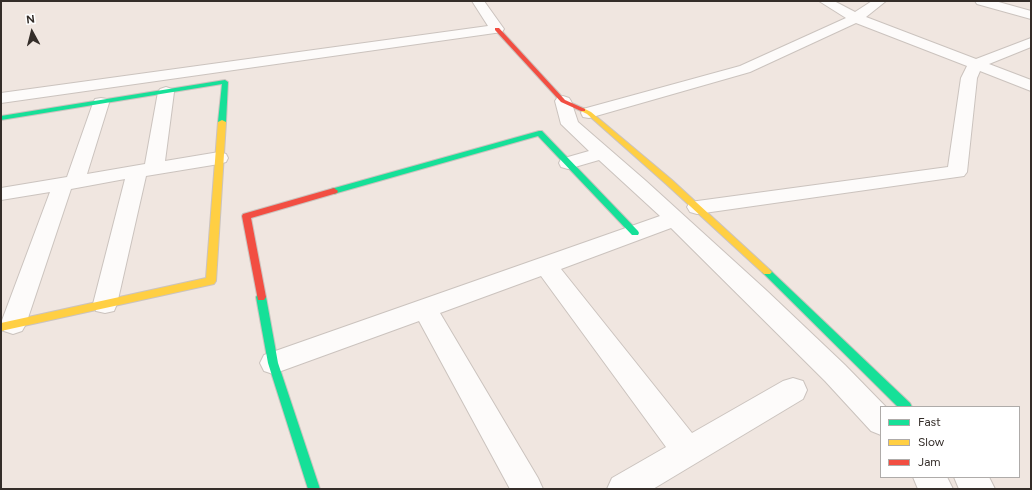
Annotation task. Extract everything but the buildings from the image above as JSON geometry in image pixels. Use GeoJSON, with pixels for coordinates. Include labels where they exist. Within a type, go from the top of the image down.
{"type":"FeatureCollection","features":[{"type":"Feature","properties":{"kind":"street"},"geometry":{"type":"LineString","coordinates":[[478,1],[496,29],[563,102],[588,113],[697,207],[786,289],[905,406]]}},
{"type":"Feature","properties":{"kind":"street"},"geometry":{"type":"LineString","coordinates":[[825,1],[856,18],[1031,86]]}},
{"type":"Feature","properties":{"kind":"street"},"geometry":{"type":"LineString","coordinates":[[588,113],[745,69],[856,18],[880,1]]}},
{"type":"Feature","properties":{"kind":"street"},"geometry":{"type":"LineString","coordinates":[[981,1],[1031,15]]}},
{"type":"Feature","properties":{"kind":"street"},"geometry":{"type":"LineString","coordinates":[[1,98],[150,71],[496,29]]}},
{"type":"Feature","properties":{"kind":"street"},"geometry":{"type":"LineString","coordinates":[[697,207],[957,172],[970,78],[975,65],[1031,42]]}},
{"type":"Feature","properties":{"kind":"street"},"geometry":{"type":"LineString","coordinates":[[144,96],[150,71]]}},
{"type":"Feature","properties":{"kind":"street"},"geometry":{"type":"LineString","coordinates":[[1,84],[123,75]]}},
{"type":"Feature","properties":{"kind":"street"},"geometry":{"type":"LineString","coordinates":[[7,326],[69,183],[108,102],[123,75]]}},
{"type":"Feature","properties":{"kind":"street"},"geometry":{"type":"LineString","coordinates":[[1,118],[225,82],[211,281],[7,326]]}},
{"type":"Feature","properties":{"kind":"street"},"geometry":{"type":"LineString","coordinates":[[105,304],[145,170],[166,92]]}},
{"type":"Feature","properties":{"kind":"street"},"geometry":{"type":"LineString","coordinates":[[563,102],[570,124],[674,219],[835,373],[880,421]]}},
{"type":"Feature","properties":{"kind":"street"},"geometry":{"type":"LineString","coordinates":[[314,489],[273,362],[246,216],[539,133],[635,233]]}},
{"type":"Feature","properties":{"kind":"street"},"geometry":{"type":"LineString","coordinates":[[568,163],[602,153]]}},
{"type":"Feature","properties":{"kind":"street"},"geometry":{"type":"LineString","coordinates":[[1,194],[220,158]]}},
{"type":"Feature","properties":{"kind":"street"},"geometry":{"type":"LineString","coordinates":[[273,362],[674,219]]}},
{"type":"Feature","properties":{"kind":"street"},"geometry":{"type":"LineString","coordinates":[[545,265],[688,452]]}},
{"type":"Feature","properties":{"kind":"street"},"geometry":{"type":"LineString","coordinates":[[424,308],[527,489]]}},
{"type":"Feature","properties":{"kind":"street"},"geometry":{"type":"LineString","coordinates":[[623,489],[793,390]]}},
{"type":"Feature","properties":{"kind":"street"},"geometry":{"type":"LineString","coordinates":[[929,478],[937,489]]}},
{"type":"Feature","properties":{"kind":"street"},"geometry":{"type":"LineString","coordinates":[[970,478],[979,489]]}},
{"type":"Feature","properties":{"kind":"traffic: fast"},"geometry":{"type":"LineString","coordinates":[[1,118],[225,82],[222,122]]}},
{"type":"Feature","properties":{"kind":"traffic: fast"},"geometry":{"type":"LineString","coordinates":[[334,191],[539,133],[635,233]]}},
{"type":"Feature","properties":{"kind":"traffic: fast"},"geometry":{"type":"LineString","coordinates":[[767,272],[905,406]]}},
{"type":"Feature","properties":{"kind":"traffic: fast"},"geometry":{"type":"LineString","coordinates":[[261,297],[273,363],[314,489]]}},
{"type":"Feature","properties":{"kind":"traffic: slow"},"geometry":{"type":"LineString","coordinates":[[583,110],[589,113],[669,182],[767,272]]}},
{"type":"Feature","properties":{"kind":"traffic: slow"},"geometry":{"type":"LineString","coordinates":[[1,327],[211,281],[222,122]]}},
{"type":"Feature","properties":{"kind":"traffic: jam"},"geometry":{"type":"LineString","coordinates":[[497,29],[563,101],[583,110]]}},
{"type":"Feature","properties":{"kind":"traffic: jam"},"geometry":{"type":"LineString","coordinates":[[261,297],[246,216],[334,191]]}}]}
